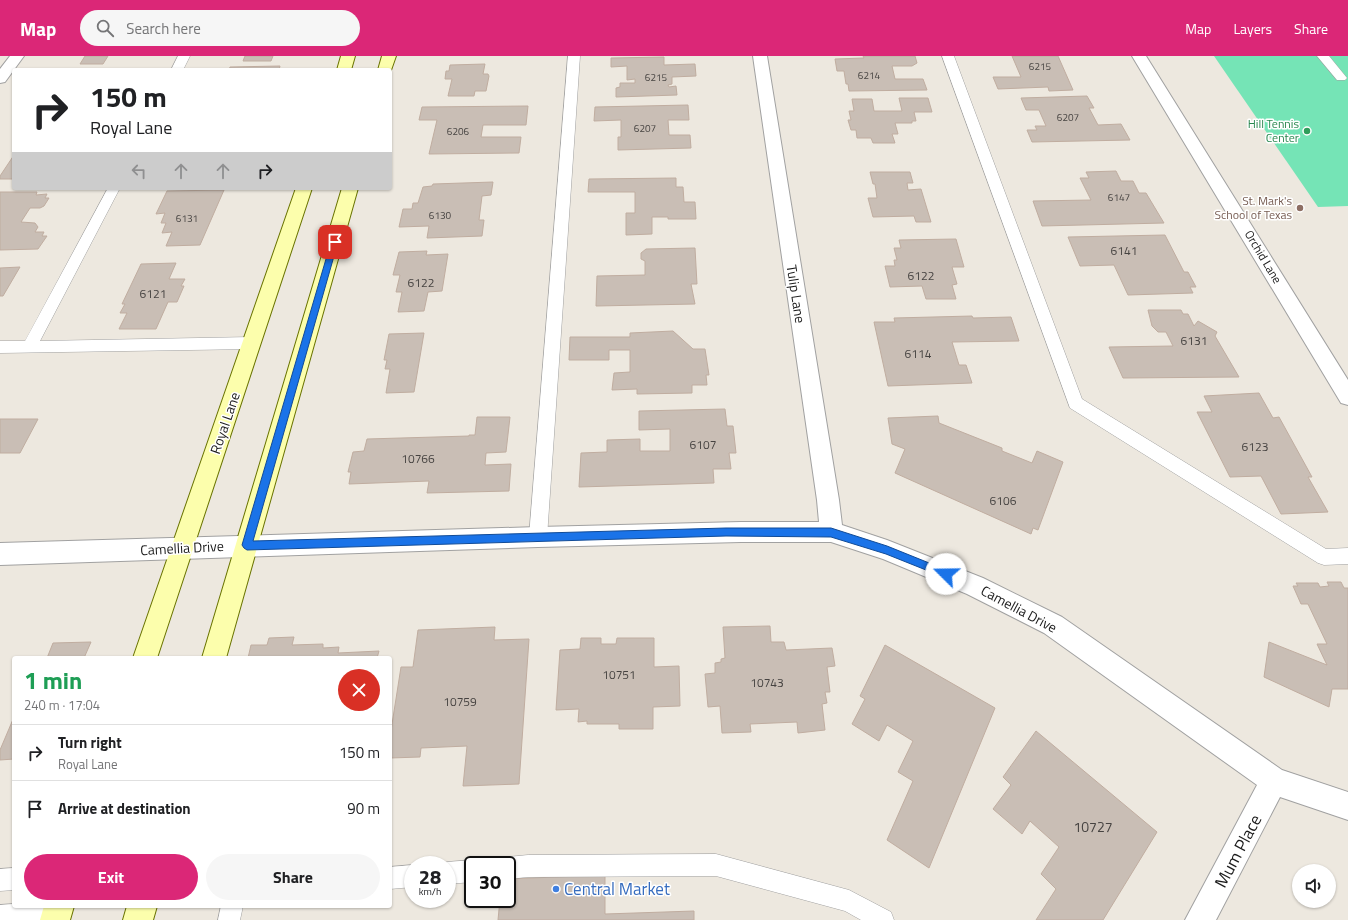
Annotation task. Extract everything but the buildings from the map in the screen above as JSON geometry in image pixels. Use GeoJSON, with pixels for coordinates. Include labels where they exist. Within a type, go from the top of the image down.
{"type":"FeatureCollection","features":[{"type":"Feature","properties":{"kind":"main road"},"geometry":{"type":"LineString","coordinates":[[345,68],[348,56]]}},
{"type":"Feature","properties":{"kind":"main road"},"geometry":{"type":"LineString","coordinates":[[386,68],[389,56]]}},
{"type":"Feature","properties":{"kind":"main road","name":"Royal Lane"},"geometry":{"type":"LineString","coordinates":[[146,656],[303,190]]}},
{"type":"Feature","properties":{"kind":"main road"},"geometry":{"type":"LineString","coordinates":[[215,656],[349,190]]}},
{"type":"Feature","properties":{"kind":"main road"},"geometry":{"type":"LineString","coordinates":[[138,920],[141,908]]}},
{"type":"Feature","properties":{"kind":"street"},"geometry":{"type":"LineString","coordinates":[[0,79],[17,56]]}},
{"type":"Feature","properties":{"kind":"street","name":"Tulip Lane"},"geometry":{"type":"LineString","coordinates":[[760,56],[828,500],[831,532]]}},
{"type":"Feature","properties":{"kind":"street","name":"Orchid Lane"},"geometry":{"type":"LineString","coordinates":[[1139,56],[1348,397]]}},
{"type":"Feature","properties":{"kind":"street","name":"Camellia Drive"},"geometry":{"type":"LineString","coordinates":[[0,554],[538,537],[733,532],[831,532],[887,550],[975,586],[1052,625],[1274,781],[1348,806]]}},
{"type":"Feature","properties":{"kind":"street","name":"Mum Place"},"geometry":{"type":"LineString","coordinates":[[1200,920],[1274,781]]}},
{"type":"Feature","properties":{"kind":"lane"},"geometry":{"type":"LineString","coordinates":[[178,68],[184,56]]}},
{"type":"Feature","properties":{"kind":"lane"},"geometry":{"type":"LineString","coordinates":[[538,537],[574,56]]}},
{"type":"Feature","properties":{"kind":"lane"},"geometry":{"type":"LineString","coordinates":[[948,56],[1076,403],[1324,557],[1348,556]]}},
{"type":"Feature","properties":{"kind":"lane"},"geometry":{"type":"LineString","coordinates":[[1323,56],[1341,78]]}},
{"type":"Feature","properties":{"kind":"lane"},"geometry":{"type":"LineString","coordinates":[[29,347],[113,190]]}},
{"type":"Feature","properties":{"kind":"lane"},"geometry":{"type":"LineString","coordinates":[[0,347],[252,343]]}},
{"type":"Feature","properties":{"kind":"lane"},"geometry":{"type":"LineString","coordinates":[[516,867],[716,865],[849,901],[883,920]]}},
{"type":"Feature","properties":{"kind":"lane"},"geometry":{"type":"LineString","coordinates":[[392,878],[404,877]]}},
{"type":"Feature","properties":{"kind":"lane"},"geometry":{"type":"LineString","coordinates":[[0,880],[12,879]]}},
{"type":"Feature","properties":{"kind":"lane"},"geometry":{"type":"LineString","coordinates":[[229,920],[232,908]]}},
{"type":"Feature","properties":{"kind":"lane"},"geometry":{"type":"LineString","coordinates":[[0,916],[57,913]]}},
{"type":"Feature","properties":{"kind":"green space","name":"Hill Tennis Center"},"geometry":{"type":"Polygon","coordinates":[[[1214,56],[1348,56],[1348,206],[1318,207],[1214,56]]]}},
{"type":"Feature","properties":{"kind":"place","name":"Hill Tennis Center"},"geometry":{"type":"Point","coordinates":[1307,131]}},
{"type":"Feature","properties":{"kind":"place","name":"St. Mark's School of Texas"},"geometry":{"type":"Point","coordinates":[1300,208]}},
{"type":"Feature","properties":{"kind":"place","name":"Central Market"},"geometry":{"type":"Point","coordinates":[556,889]}},
{"type":"Feature","properties":{"kind":"route"},"geometry":{"type":"LineString","coordinates":[[335,242],[247,545],[726,532],[831,532],[887,550],[946,574]]}}]}
